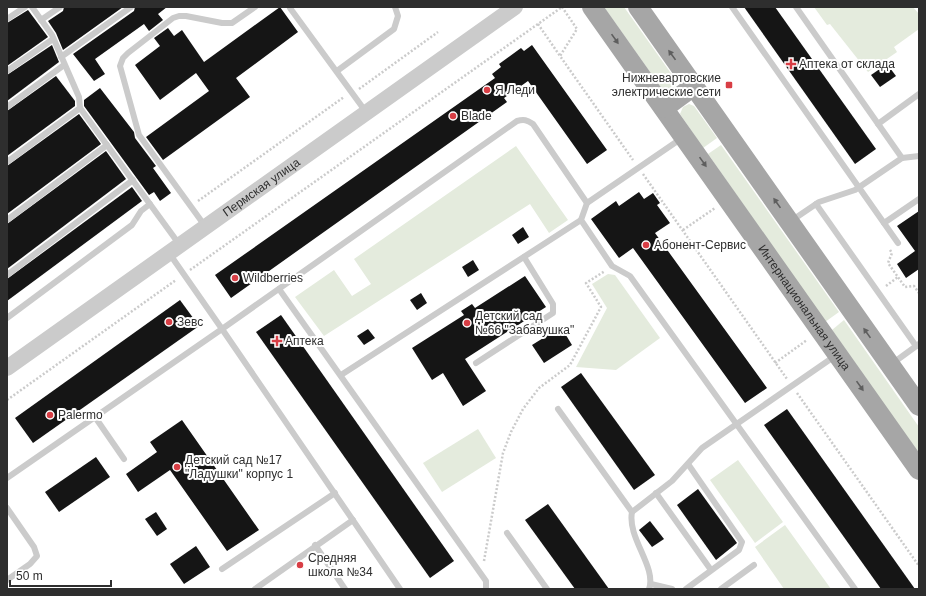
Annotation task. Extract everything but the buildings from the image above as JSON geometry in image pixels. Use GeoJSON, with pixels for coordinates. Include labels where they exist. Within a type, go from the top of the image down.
{"type":"FeatureCollection","features":[{"type":"Feature","properties":{"kind":"main road","name":"Интернациональная улица"},"geometry":{"type":"LineString","coordinates":[[592,7],[919,470]]}},
{"type":"Feature","properties":{"kind":"main road"},"geometry":{"type":"LineString","coordinates":[[638,7],[919,406]]}},
{"type":"Feature","properties":{"kind":"main road"},"geometry":{"type":"LineString","coordinates":[[664,108],[694,86]]}},
{"type":"Feature","properties":{"kind":"street","name":"Пермская улица"},"geometry":{"type":"LineString","coordinates":[[7,368],[515,7]]}},
{"type":"Feature","properties":{"kind":"lane"},"geometry":{"type":"LineString","coordinates":[[7,19],[25,7]]}},
{"type":"Feature","properties":{"kind":"lane"},"geometry":{"type":"LineString","coordinates":[[32,7],[53,38],[79,97],[80,108],[150,204],[174,249],[184,274],[400,589]]}},
{"type":"Feature","properties":{"kind":"lane"},"geometry":{"type":"LineString","coordinates":[[41,20],[60,7]]}},
{"type":"Feature","properties":{"kind":"lane"},"geometry":{"type":"LineString","coordinates":[[61,57],[131,7]]}},
{"type":"Feature","properties":{"kind":"lane"},"geometry":{"type":"LineString","coordinates":[[206,227],[139,135],[120,66],[123,58],[128,53],[173,18],[186,16],[222,23],[232,23],[255,7]]}},
{"type":"Feature","properties":{"kind":"lane"},"geometry":{"type":"LineString","coordinates":[[337,72],[394,29],[398,16],[395,7]]}},
{"type":"Feature","properties":{"kind":"lane"},"geometry":{"type":"LineString","coordinates":[[732,7],[898,243]]}},
{"type":"Feature","properties":{"kind":"lane"},"geometry":{"type":"LineString","coordinates":[[796,7],[902,158]]}},
{"type":"Feature","properties":{"kind":"lane"},"geometry":{"type":"LineString","coordinates":[[290,8],[367,113]]}},
{"type":"Feature","properties":{"kind":"lane"},"geometry":{"type":"LineString","coordinates":[[7,71],[53,38]]}},
{"type":"Feature","properties":{"kind":"lane"},"geometry":{"type":"LineString","coordinates":[[7,107],[64,65]]}},
{"type":"Feature","properties":{"kind":"lane"},"geometry":{"type":"LineString","coordinates":[[878,124],[919,94]]}},
{"type":"Feature","properties":{"kind":"lane"},"geometry":{"type":"LineString","coordinates":[[7,162],[80,108]]}},
{"type":"Feature","properties":{"kind":"lane"},"geometry":{"type":"LineString","coordinates":[[7,478],[222,329],[517,121],[528,120],[533,124],[588,203]]}},
{"type":"Feature","properties":{"kind":"lane"},"geometry":{"type":"LineString","coordinates":[[341,375],[581,220],[588,203],[684,136]]}},
{"type":"Feature","properties":{"kind":"lane"},"geometry":{"type":"LineString","coordinates":[[7,220],[108,145]]}},
{"type":"Feature","properties":{"kind":"lane"},"geometry":{"type":"LineString","coordinates":[[790,222],[816,204],[859,188],[902,158],[919,156]]}},
{"type":"Feature","properties":{"kind":"lane"},"geometry":{"type":"LineString","coordinates":[[7,275],[133,180]]}},
{"type":"Feature","properties":{"kind":"lane"},"geometry":{"type":"LineString","coordinates":[[884,223],[919,198]]}},
{"type":"Feature","properties":{"kind":"lane"},"geometry":{"type":"LineString","coordinates":[[7,318],[132,226],[141,211],[150,204]]}},
{"type":"Feature","properties":{"kind":"lane"},"geometry":{"type":"LineString","coordinates":[[816,204],[917,345],[890,365]]}},
{"type":"Feature","properties":{"kind":"lane"},"geometry":{"type":"LineString","coordinates":[[581,220],[612,266],[630,276],[855,589]]}},
{"type":"Feature","properties":{"kind":"lane"},"geometry":{"type":"LineString","coordinates":[[476,363],[553,313],[553,304],[524,257]]}},
{"type":"Feature","properties":{"kind":"lane"},"geometry":{"type":"LineString","coordinates":[[279,289],[482,575],[486,581],[486,589]]}},
{"type":"Feature","properties":{"kind":"lane"},"geometry":{"type":"LineString","coordinates":[[672,589],[650,586],[649,574],[632,529],[630,520],[632,512],[672,481],[702,448],[838,354]]}},
{"type":"Feature","properties":{"kind":"lane"},"geometry":{"type":"LineString","coordinates":[[558,409],[632,512]]}},
{"type":"Feature","properties":{"kind":"lane"},"geometry":{"type":"LineString","coordinates":[[95,417],[124,459]]}},
{"type":"Feature","properties":{"kind":"lane"},"geometry":{"type":"LineString","coordinates":[[686,589],[739,550],[742,542],[688,464]]}},
{"type":"Feature","properties":{"kind":"lane"},"geometry":{"type":"LineString","coordinates":[[222,569],[335,493]]}},
{"type":"Feature","properties":{"kind":"lane"},"geometry":{"type":"LineString","coordinates":[[656,493],[711,570]]}},
{"type":"Feature","properties":{"kind":"lane"},"geometry":{"type":"LineString","coordinates":[[7,508],[34,547],[37,556],[30,564],[7,580]]}},
{"type":"Feature","properties":{"kind":"lane"},"geometry":{"type":"LineString","coordinates":[[255,589],[353,520]]}},
{"type":"Feature","properties":{"kind":"lane"},"geometry":{"type":"LineString","coordinates":[[507,533],[547,589]]}},
{"type":"Feature","properties":{"kind":"lane"},"geometry":{"type":"LineString","coordinates":[[315,546],[346,589]]}},
{"type":"Feature","properties":{"kind":"lane"},"geometry":{"type":"LineString","coordinates":[[720,589],[754,565]]}},
{"type":"Feature","properties":{"kind":"path"},"geometry":{"type":"LineString","coordinates":[[7,400],[562,7],[577,29],[560,56]]}},
{"type":"Feature","properties":{"kind":"path"},"geometry":{"type":"LineString","coordinates":[[538,24],[919,566]]}},
{"type":"Feature","properties":{"kind":"path"},"geometry":{"type":"LineString","coordinates":[[190,206],[438,32]]}},
{"type":"Feature","properties":{"kind":"path"},"geometry":{"type":"LineString","coordinates":[[888,247],[892,253],[888,263],[898,278],[905,287],[914,286],[919,293]]}},
{"type":"Feature","properties":{"kind":"path"},"geometry":{"type":"LineString","coordinates":[[482,575],[503,453],[511,432],[523,409],[539,388],[570,365],[601,307],[586,283],[612,266]]}},
{"type":"Feature","properties":{"kind":"shaded area"},"geometry":{"type":"Polygon","coordinates":[[[604,7],[624,7],[675,79],[677,83],[674,88],[668,91],[662,89],[604,7]]]}},
{"type":"Feature","properties":{"kind":"shaded area"},"geometry":{"type":"Polygon","coordinates":[[[814,7],[913,7],[919,14],[919,29],[894,47],[897,52],[868,72],[830,24],[827,25],[814,7]]]}},
{"type":"Feature","properties":{"kind":"shaded area"},"geometry":{"type":"Polygon","coordinates":[[[689,104],[694,106],[717,138],[703,148],[680,114],[683,107],[689,104]]]}},
{"type":"Feature","properties":{"kind":"shaded area"},"geometry":{"type":"Polygon","coordinates":[[[721,145],[839,312],[825,322],[708,154],[721,145]]]}},
{"type":"Feature","properties":{"kind":"shaded area"},"geometry":{"type":"Polygon","coordinates":[[[516,146],[568,220],[549,233],[530,204],[324,336],[295,297],[334,270],[352,296],[371,284],[354,259],[516,146]]]}},
{"type":"Feature","properties":{"kind":"shaded area"},"geometry":{"type":"Polygon","coordinates":[[[608,274],[615,275],[660,338],[616,370],[576,367],[607,308],[592,284],[608,274]]]}},
{"type":"Feature","properties":{"kind":"shaded area"},"geometry":{"type":"Polygon","coordinates":[[[844,320],[919,427],[919,454],[832,330],[844,320]]]}},
{"type":"Feature","properties":{"kind":"shaded area"},"geometry":{"type":"Polygon","coordinates":[[[478,429],[496,458],[442,492],[423,463],[478,429]]]}},
{"type":"Feature","properties":{"kind":"shaded area"},"geometry":{"type":"Polygon","coordinates":[[[738,460],[783,522],[755,543],[710,480],[738,460]]]}},
{"type":"Feature","properties":{"kind":"shaded area"},"geometry":{"type":"Polygon","coordinates":[[[785,525],[831,589],[784,589],[755,547],[785,525]]]}},
{"type":"Feature","properties":{"kind":"place","name":"Аптека от склада"},"geometry":{"type":"Point","coordinates":[791,64]}},
{"type":"Feature","properties":{"kind":"place","name":"Нижневартовские электрические сети"},"geometry":{"type":"Point","coordinates":[729,85]}},
{"type":"Feature","properties":{"kind":"place","name":"Я Леди"},"geometry":{"type":"Point","coordinates":[487,90]}},
{"type":"Feature","properties":{"kind":"place","name":"Blade"},"geometry":{"type":"Point","coordinates":[453,116]}},
{"type":"Feature","properties":{"kind":"place","name":"Абонент-Сервис"},"geometry":{"type":"Point","coordinates":[646,245]}},
{"type":"Feature","properties":{"kind":"place","name":"Wildberries"},"geometry":{"type":"Point","coordinates":[235,278]}},
{"type":"Feature","properties":{"kind":"place","name":"Зевс"},"geometry":{"type":"Point","coordinates":[169,322]}},
{"type":"Feature","properties":{"kind":"place","name":"Детский сад №66 \"Забавушка\""},"geometry":{"type":"Point","coordinates":[467,323]}},
{"type":"Feature","properties":{"kind":"place","name":"Аптека"},"geometry":{"type":"Point","coordinates":[277,341]}},
{"type":"Feature","properties":{"kind":"place","name":"Palermo"},"geometry":{"type":"Point","coordinates":[50,415]}},
{"type":"Feature","properties":{"kind":"place","name":"Детский сад №17 \"Ладушки\" корпус 1"},"geometry":{"type":"Point","coordinates":[177,467]}},
{"type":"Feature","properties":{"kind":"place","name":"Средняя школа №34"},"geometry":{"type":"Point","coordinates":[300,565]}}]}
